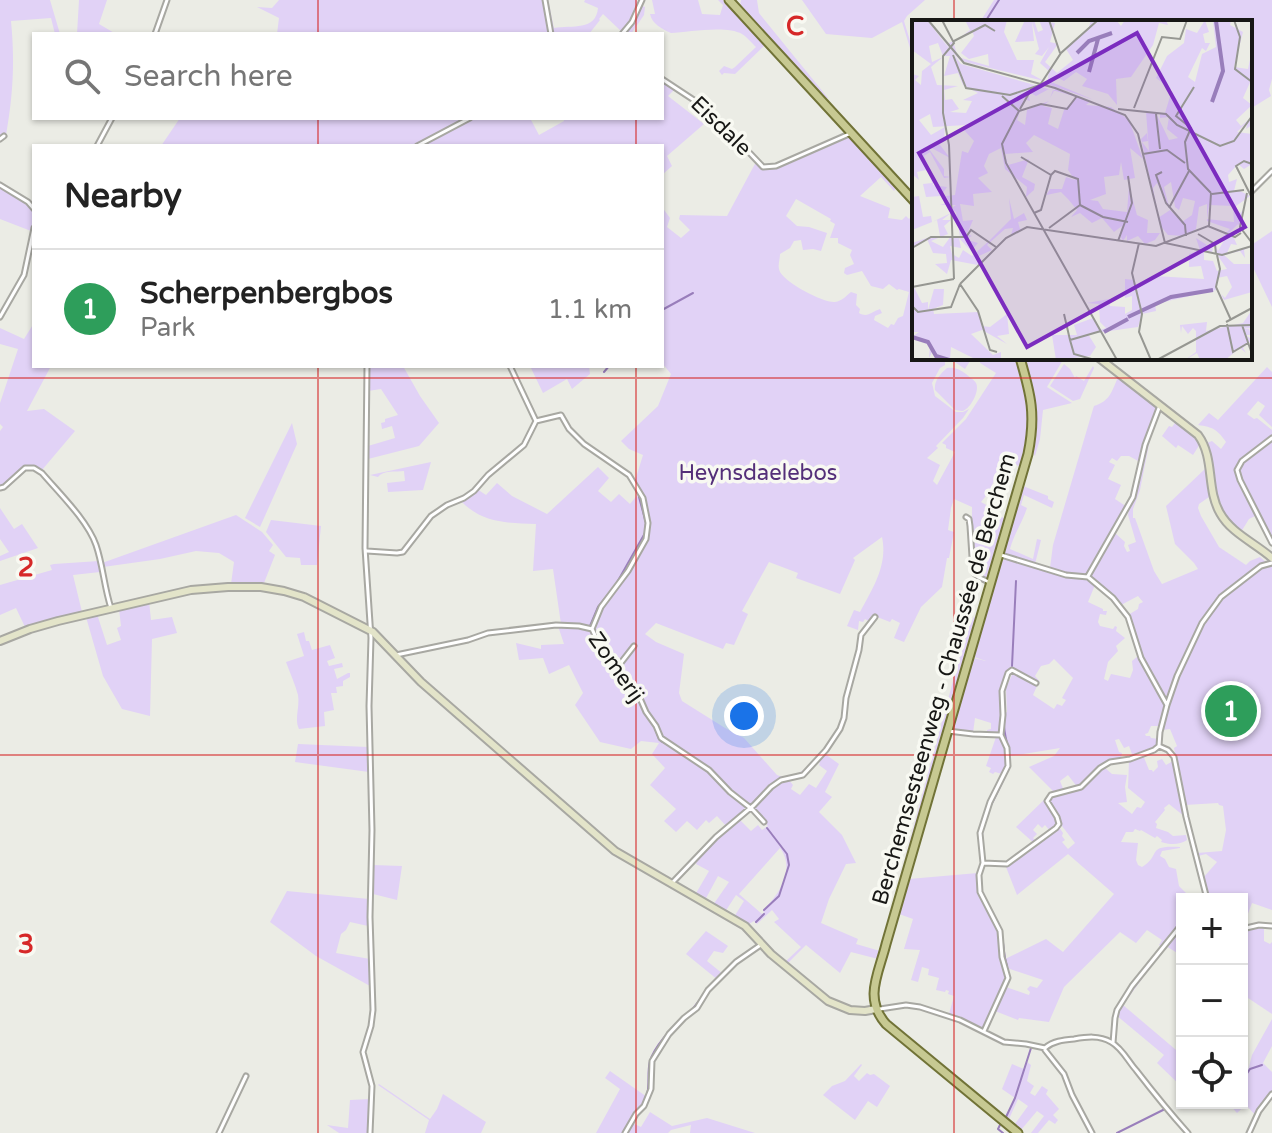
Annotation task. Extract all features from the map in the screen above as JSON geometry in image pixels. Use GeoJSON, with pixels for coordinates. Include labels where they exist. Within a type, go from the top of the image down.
{"type":"FeatureCollection","features":[{"type":"Feature","properties":{"kind":"main road"},"geometry":{"type":"LineString","coordinates":[[729,0],[912,199]]}},
{"type":"Feature","properties":{"kind":"main road","name":"Berchemsesteenweg - Chaussée de Berchem"},"geometry":{"type":"LineString","coordinates":[[876,1009],[874,986],[1028,454],[1033,428],[1030,393],[1021,360]]}},
{"type":"Feature","properties":{"kind":"main road"},"geometry":{"type":"LineString","coordinates":[[876,1009],[889,1026],[1018,1133]]}},
{"type":"Feature","properties":{"kind":"street"},"geometry":{"type":"LineString","coordinates":[[156,32],[167,0]]}},
{"type":"Feature","properties":{"kind":"street"},"geometry":{"type":"LineString","coordinates":[[545,0],[551,32]]}},
{"type":"Feature","properties":{"kind":"street"},"geometry":{"type":"LineString","coordinates":[[624,32],[642,0]]}},
{"type":"Feature","properties":{"kind":"street","name":"Eisdale"},"geometry":{"type":"LineString","coordinates":[[664,80],[709,110],[763,167],[776,166],[851,133]]}},
{"type":"Feature","properties":{"kind":"street"},"geometry":{"type":"LineString","coordinates":[[98,144],[111,120]]}},
{"type":"Feature","properties":{"kind":"street"},"geometry":{"type":"LineString","coordinates":[[420,144],[466,120]]}},
{"type":"Feature","properties":{"kind":"street"},"geometry":{"type":"LineString","coordinates":[[0,139],[4,136]]}},
{"type":"Feature","properties":{"kind":"street"},"geometry":{"type":"LineString","coordinates":[[1252,191],[1272,171]]}},
{"type":"Feature","properties":{"kind":"street"},"geometry":{"type":"LineString","coordinates":[[0,185],[32,207]]}},
{"type":"Feature","properties":{"kind":"street"},"geometry":{"type":"LineString","coordinates":[[0,317],[24,275],[32,237]]}},
{"type":"Feature","properties":{"kind":"street"},"geometry":{"type":"LineString","coordinates":[[983,863],[1007,864],[1055,829],[1059,822],[1048,803],[1049,796],[1081,787],[1110,762],[1133,758],[1158,748],[1167,705],[1199,629],[1213,606],[1226,593],[1272,560],[1224,519],[1215,501],[1204,444],[1194,431],[1102,360]]}},
{"type":"Feature","properties":{"kind":"street"},"geometry":{"type":"LineString","coordinates":[[367,368],[366,551],[370,630],[373,1019],[363,1052],[372,1086],[370,1133]]}},
{"type":"Feature","properties":{"kind":"street"},"geometry":{"type":"LineString","coordinates":[[511,368],[536,421]]}},
{"type":"Feature","properties":{"kind":"street"},"geometry":{"type":"LineString","coordinates":[[1088,577],[1133,497],[1146,441],[1161,405]]}},
{"type":"Feature","properties":{"kind":"street"},"geometry":{"type":"LineString","coordinates":[[366,551],[403,552],[431,516],[474,491],[524,445],[536,421],[561,415],[569,429],[584,444],[629,475],[643,498],[648,523],[646,539],[623,580],[601,607],[592,629]]}},
{"type":"Feature","properties":{"kind":"street"},"geometry":{"type":"LineString","coordinates":[[1272,438],[1242,461],[1237,470],[1272,543]]}},
{"type":"Feature","properties":{"kind":"street"},"geometry":{"type":"LineString","coordinates":[[0,488],[25,468],[34,468],[42,473],[91,534],[111,608]]}},
{"type":"Feature","properties":{"kind":"street"},"geometry":{"type":"LineString","coordinates":[[966,517],[970,526],[973,572],[991,583]]}},
{"type":"Feature","properties":{"kind":"street"},"geometry":{"type":"LineString","coordinates":[[999,555],[1066,575],[1088,577],[1113,598],[1128,617],[1141,658],[1167,705]]}},
{"type":"Feature","properties":{"kind":"street"},"geometry":{"type":"LineString","coordinates":[[0,641],[34,627],[195,589],[237,586],[267,588],[304,597],[370,630],[421,682],[595,835],[621,855],[742,924],[771,954],[828,1001],[850,1010],[865,1011],[906,1005],[920,1007],[952,1017],[1004,1042],[1045,1048],[1063,1072],[1092,1133]]}},
{"type":"Feature","properties":{"kind":"street"},"geometry":{"type":"LineString","coordinates":[[671,883],[723,830],[779,781],[805,774],[833,741],[844,718],[861,635],[875,617]]}},
{"type":"Feature","properties":{"kind":"street","name":"Zomerij"},"geometry":{"type":"LineString","coordinates":[[393,655],[488,633],[556,625],[592,629],[599,644],[614,661],[617,676],[641,698],[661,738],[709,770],[764,822]]}},
{"type":"Feature","properties":{"kind":"street"},"geometry":{"type":"LineString","coordinates":[[616,667],[634,646]]}},
{"type":"Feature","properties":{"kind":"street"},"geometry":{"type":"LineString","coordinates":[[984,1031],[1008,978],[1000,931],[980,892],[979,875],[983,863],[982,825],[1008,766],[1007,748],[1001,735],[1002,688],[1011,670],[1036,683]]}},
{"type":"Feature","properties":{"kind":"street"},"geometry":{"type":"LineString","coordinates":[[948,731],[1001,735]]}},
{"type":"Feature","properties":{"kind":"street"},"geometry":{"type":"LineString","coordinates":[[1159,746],[1174,757],[1187,824],[1205,893]]}},
{"type":"Feature","properties":{"kind":"street"},"geometry":{"type":"LineString","coordinates":[[1248,928],[1262,924],[1272,926]]}},
{"type":"Feature","properties":{"kind":"street"},"geometry":{"type":"LineString","coordinates":[[1113,1043],[1117,1010],[1176,931]]}},
{"type":"Feature","properties":{"kind":"street"},"geometry":{"type":"LineString","coordinates":[[625,1133],[644,1106],[651,1089],[652,1061],[669,1034],[697,1008],[708,990],[739,959],[762,944]]}},
{"type":"Feature","properties":{"kind":"street"},"geometry":{"type":"LineString","coordinates":[[1045,1048],[1055,1042],[1084,1037],[1113,1043],[1188,1133]]}},
{"type":"Feature","properties":{"kind":"street"},"geometry":{"type":"LineString","coordinates":[[219,1133],[246,1076]]}},
{"type":"Feature","properties":{"kind":"street"},"geometry":{"type":"LineString","coordinates":[[1249,1133],[1259,1111],[1272,1094]]}},
{"type":"Feature","properties":{"kind":"green space"},"geometry":{"type":"Polygon","coordinates":[[[0,0],[50,0],[59,32],[54,32],[51,18],[11,21],[12,92],[6,135],[0,139],[0,0]]]}},
{"type":"Feature","properties":{"kind":"green space"},"geometry":{"type":"Polygon","coordinates":[[[79,0],[107,0],[99,24],[113,32],[77,32],[79,0]]]}},
{"type":"Feature","properties":{"kind":"green space"},"geometry":{"type":"Polygon","coordinates":[[[279,0],[548,0],[554,28],[582,26],[593,20],[598,8],[585,0],[636,0],[645,7],[644,15],[632,32],[622,32],[603,14],[591,32],[277,32],[279,18],[257,7],[272,8],[279,0]]]}},
{"type":"Feature","properties":{"kind":"green space"},"geometry":{"type":"Polygon","coordinates":[[[652,0],[698,0],[702,14],[720,15],[723,5],[718,0],[723,0],[765,45],[735,74],[722,75],[719,71],[724,66],[732,69],[756,47],[735,31],[671,33],[653,21],[650,14],[655,14],[652,0]]]}},
{"type":"Feature","properties":{"kind":"green space"},"geometry":{"type":"Polygon","coordinates":[[[741,0],[757,0],[759,13],[828,98],[825,99],[740,6],[741,0]]]}},
{"type":"Feature","properties":{"kind":"green space"},"geometry":{"type":"Polygon","coordinates":[[[802,0],[925,0],[904,21],[912,54],[902,22],[872,38],[826,34],[802,0]]]}},
{"type":"Feature","properties":{"kind":"green space"},"geometry":{"type":"Polygon","coordinates":[[[994,0],[1272,0],[1271,96],[1252,108],[1252,20],[981,20],[994,0]]]}},
{"type":"Feature","properties":{"kind":"green space"},"geometry":{"type":"Polygon","coordinates":[[[664,81],[676,88],[668,96],[704,124],[667,156],[672,166],[664,173],[664,144],[162,144],[179,120],[531,120],[539,135],[564,121],[664,120],[664,81]]]}},
{"type":"Feature","properties":{"kind":"green space","name":"Heynsdaelebos"},"geometry":{"type":"Polygon","coordinates":[[[850,137],[896,188],[894,191],[881,177],[860,196],[890,208],[888,218],[902,220],[912,216],[912,360],[945,360],[945,365],[932,383],[935,396],[956,412],[969,409],[927,458],[940,465],[933,481],[937,485],[955,452],[942,443],[966,419],[996,373],[980,361],[970,361],[965,369],[952,360],[1017,360],[1027,400],[1028,437],[1021,467],[1002,458],[990,491],[981,502],[990,507],[989,511],[1006,519],[989,578],[979,576],[974,568],[972,507],[954,499],[948,530],[954,532],[942,587],[921,607],[904,642],[894,638],[900,623],[892,619],[890,622],[872,615],[869,621],[859,621],[858,630],[847,626],[854,610],[860,612],[878,576],[883,557],[882,537],[853,558],[855,560],[840,594],[796,578],[798,573],[769,562],[742,611],[748,614],[734,645],[726,643],[723,649],[656,623],[645,634],[684,654],[679,693],[682,701],[744,738],[777,775],[786,777],[805,769],[823,752],[836,733],[847,704],[846,719],[825,754],[839,764],[825,792],[832,797],[819,812],[842,835],[856,863],[846,864],[821,923],[858,939],[856,944],[880,951],[878,959],[851,952],[840,973],[806,945],[787,964],[785,962],[801,947],[774,922],[779,919],[772,910],[757,924],[754,921],[747,925],[734,917],[744,901],[736,895],[725,912],[713,905],[729,882],[718,876],[705,900],[695,895],[709,871],[696,864],[694,859],[670,881],[620,852],[615,847],[671,880],[727,827],[717,816],[709,823],[706,820],[697,830],[687,821],[676,832],[664,821],[676,809],[650,785],[665,768],[652,754],[659,743],[641,741],[631,749],[600,742],[575,705],[583,693],[569,665],[549,674],[543,658],[519,660],[516,643],[541,649],[541,645],[564,644],[558,626],[589,630],[598,643],[598,617],[626,576],[645,540],[623,578],[600,607],[591,627],[561,624],[553,569],[533,571],[536,524],[486,517],[460,500],[477,489],[486,495],[497,483],[512,496],[547,514],[598,467],[609,478],[598,491],[611,502],[619,494],[630,504],[639,493],[647,524],[647,538],[649,524],[647,509],[635,481],[643,455],[629,449],[621,441],[658,406],[671,374],[664,365],[664,210],[670,218],[667,227],[681,238],[690,230],[679,219],[680,215],[727,216],[756,162],[765,169],[774,168],[850,137]],[[796,199],[786,216],[797,226],[827,233],[821,251],[803,250],[801,240],[794,241],[790,248],[780,254],[780,272],[797,287],[829,301],[840,301],[851,292],[857,294],[859,313],[867,315],[880,309],[882,313],[874,320],[888,328],[894,325],[903,316],[909,292],[897,290],[889,284],[883,289],[871,286],[862,271],[844,273],[845,268],[854,264],[850,255],[852,250],[838,243],[838,238],[830,238],[835,224],[796,199]],[[818,761],[805,773],[782,778],[729,825],[738,818],[751,831],[758,825],[762,830],[768,826],[752,808],[774,786],[788,779],[793,785],[791,789],[800,795],[809,784],[816,788],[827,771],[818,761]],[[780,848],[739,894],[762,914],[784,881],[786,864],[780,848]]]}},
{"type":"Feature","properties":{"kind":"green space"},"geometry":{"type":"Polygon","coordinates":[[[0,183],[32,204],[32,229],[0,219],[0,183]]]}},
{"type":"Feature","properties":{"kind":"green space"},"geometry":{"type":"Polygon","coordinates":[[[1272,231],[1272,307],[1252,265],[1252,245],[1272,231]]]}},
{"type":"Feature","properties":{"kind":"green space"},"geometry":{"type":"Polygon","coordinates":[[[32,326],[32,368],[50,368],[27,411],[44,409],[75,431],[42,470],[25,468],[3,487],[0,486],[0,431],[3,427],[0,424],[0,403],[18,349],[0,344],[0,328],[24,339],[32,326]]]}},
{"type":"Feature","properties":{"kind":"green space"},"geometry":{"type":"Polygon","coordinates":[[[1025,360],[1063,360],[1047,387],[1072,403],[1043,410],[1035,456],[1035,405],[1025,360]]]}},
{"type":"Feature","properties":{"kind":"green space"},"geometry":{"type":"Polygon","coordinates":[[[1064,364],[1075,378],[1084,381],[1094,368],[1080,399],[1073,401],[1050,386],[1064,364]]]}},
{"type":"Feature","properties":{"kind":"green space"},"geometry":{"type":"Polygon","coordinates":[[[1267,367],[1272,372],[1272,427],[1259,415],[1265,406],[1258,401],[1247,414],[1272,430],[1272,438],[1236,467],[1237,476],[1257,515],[1249,519],[1241,532],[1219,502],[1207,443],[1212,441],[1221,449],[1226,442],[1215,430],[1198,425],[1209,413],[1218,420],[1267,367]]]}},
{"type":"Feature","properties":{"kind":"green space"},"geometry":{"type":"Polygon","coordinates":[[[368,368],[404,368],[439,423],[419,446],[368,459],[368,446],[395,438],[392,426],[382,429],[381,423],[398,415],[381,389],[368,391],[368,368]]]}},
{"type":"Feature","properties":{"kind":"green space"},"geometry":{"type":"Polygon","coordinates":[[[531,368],[589,368],[590,374],[572,389],[567,379],[543,393],[531,368]]]}},
{"type":"Feature","properties":{"kind":"green space"},"geometry":{"type":"Polygon","coordinates":[[[947,368],[959,370],[976,383],[974,399],[962,411],[955,410],[935,390],[938,378],[947,368]]]}},
{"type":"Feature","properties":{"kind":"green space"},"geometry":{"type":"Polygon","coordinates":[[[1119,375],[1159,406],[1140,462],[1129,456],[1121,456],[1117,461],[1112,458],[1109,462],[1115,465],[1108,479],[1121,485],[1115,499],[1127,507],[1127,514],[1115,533],[1125,542],[1127,552],[1130,551],[1128,545],[1136,542],[1128,515],[1152,429],[1133,518],[1162,584],[1198,569],[1175,544],[1166,506],[1207,467],[1200,444],[1193,455],[1178,445],[1176,448],[1162,436],[1175,423],[1174,417],[1194,434],[1203,448],[1207,464],[1209,497],[1198,508],[1219,547],[1246,565],[1260,557],[1268,564],[1272,562],[1272,910],[1252,903],[1248,914],[1248,893],[1206,893],[1203,878],[1217,862],[1206,854],[1198,856],[1197,853],[1222,851],[1226,830],[1223,806],[1218,803],[1185,805],[1187,817],[1169,804],[1164,808],[1155,822],[1156,828],[1173,836],[1186,835],[1187,840],[1181,843],[1161,842],[1157,836],[1155,838],[1135,829],[1126,832],[1121,842],[1138,843],[1136,860],[1142,867],[1158,849],[1180,847],[1162,851],[1160,856],[1169,867],[1176,869],[1179,886],[1186,893],[1176,893],[1176,952],[1166,946],[1123,1005],[1176,1050],[1176,1081],[1157,1063],[1164,1055],[1116,1015],[1162,947],[1159,945],[1162,940],[1147,930],[1136,943],[1120,932],[1064,987],[1049,1022],[1018,1020],[995,1011],[1006,987],[1029,995],[1027,989],[1030,986],[1037,988],[1043,980],[1007,968],[1005,959],[1046,939],[1063,952],[1114,894],[1068,854],[1017,895],[1006,867],[1059,827],[1065,840],[1062,842],[1068,849],[1075,843],[1060,826],[1059,817],[1049,802],[1053,796],[1082,787],[1104,767],[1112,774],[1127,775],[1127,802],[1118,803],[1132,814],[1145,802],[1128,788],[1129,761],[1143,755],[1149,770],[1153,772],[1158,767],[1157,761],[1162,759],[1166,765],[1173,761],[1171,757],[1177,746],[1170,729],[1162,730],[1194,642],[1180,665],[1167,702],[1141,655],[1134,625],[1128,615],[1143,602],[1138,596],[1121,605],[1091,578],[1097,558],[1086,575],[1069,575],[1050,568],[1053,545],[1094,406],[1108,398],[1119,375]]]}},
{"type":"Feature","properties":{"kind":"green space"},"geometry":{"type":"Polygon","coordinates":[[[292,423],[297,444],[260,527],[245,518],[292,423]]]}},
{"type":"Feature","properties":{"kind":"green space"},"geometry":{"type":"Polygon","coordinates":[[[1272,440],[1272,539],[1238,472],[1244,461],[1272,440]]]}},
{"type":"Feature","properties":{"kind":"green space"},"geometry":{"type":"Polygon","coordinates":[[[431,462],[423,490],[388,492],[387,483],[405,481],[404,471],[386,472],[378,477],[370,475],[431,462]]]}},
{"type":"Feature","properties":{"kind":"green space"},"geometry":{"type":"Polygon","coordinates":[[[1023,486],[1048,496],[1054,502],[1052,508],[1024,495],[1021,505],[1027,508],[1010,549],[1033,559],[1037,539],[1041,540],[1035,564],[1004,554],[1023,486]]]}},
{"type":"Feature","properties":{"kind":"green space"},"geometry":{"type":"Polygon","coordinates":[[[0,508],[14,529],[22,524],[38,548],[0,561],[0,556],[9,552],[0,539],[0,508]]]}},
{"type":"Feature","properties":{"kind":"green space"},"geometry":{"type":"Polygon","coordinates":[[[236,515],[262,532],[273,545],[269,551],[275,555],[264,583],[231,584],[234,562],[219,553],[196,551],[103,567],[102,563],[236,515]]]}},
{"type":"Feature","properties":{"kind":"green space"},"geometry":{"type":"Polygon","coordinates":[[[271,520],[321,526],[317,565],[301,565],[300,558],[286,557],[266,532],[271,520]]]}},
{"type":"Feature","properties":{"kind":"green space"},"geometry":{"type":"Polygon","coordinates":[[[1006,559],[1066,577],[1087,579],[1095,585],[1088,602],[1107,611],[1106,615],[1100,614],[1100,626],[1113,629],[1115,626],[1116,631],[1125,638],[1116,646],[1118,651],[1108,662],[1104,679],[1108,681],[1111,674],[1130,678],[1132,661],[1138,656],[1167,704],[1161,726],[1151,726],[1145,734],[1159,739],[1156,748],[1133,757],[1129,746],[1124,748],[1119,739],[1115,740],[1122,753],[1121,758],[1110,761],[1078,788],[1068,775],[1060,781],[1064,791],[1055,793],[1029,767],[1054,756],[1060,748],[1011,756],[1005,779],[985,822],[982,846],[980,829],[984,813],[1005,776],[989,772],[991,768],[986,766],[996,737],[987,734],[991,723],[975,718],[973,733],[953,730],[973,658],[986,661],[974,657],[1002,561],[1006,559]],[[1054,659],[1041,666],[1035,676],[1040,682],[1009,668],[1001,689],[1002,728],[1004,713],[1007,712],[1006,688],[1012,675],[1037,686],[1033,695],[1054,709],[1066,700],[1062,698],[1073,678],[1054,659]]]}},
{"type":"Feature","properties":{"kind":"green space"},"geometry":{"type":"Polygon","coordinates":[[[99,561],[100,572],[73,575],[82,612],[25,627],[16,608],[0,615],[0,585],[52,570],[50,565],[54,564],[99,561]]]}},
{"type":"Feature","properties":{"kind":"green space"},"geometry":{"type":"Polygon","coordinates":[[[149,601],[151,620],[172,617],[177,633],[152,639],[150,716],[122,709],[103,676],[86,617],[97,614],[107,645],[121,640],[117,628],[121,626],[119,609],[149,601]]]}},
{"type":"Feature","properties":{"kind":"green space"},"geometry":{"type":"Polygon","coordinates":[[[974,617],[977,618],[896,892],[966,633],[974,617]]]}},
{"type":"Feature","properties":{"kind":"green space"},"geometry":{"type":"Polygon","coordinates":[[[304,632],[312,650],[330,645],[335,658],[327,661],[329,666],[342,663],[343,667],[334,669],[337,679],[348,673],[350,677],[343,681],[343,686],[336,687],[337,693],[331,693],[334,710],[324,712],[325,726],[299,729],[298,695],[286,662],[304,656],[297,634],[304,632]]]}},
{"type":"Feature","properties":{"kind":"green space"},"geometry":{"type":"Polygon","coordinates":[[[298,744],[368,747],[369,772],[295,762],[298,744]]]}},
{"type":"Feature","properties":{"kind":"green space"},"geometry":{"type":"Polygon","coordinates":[[[1048,796],[1046,802],[1058,823],[1051,832],[1045,825],[1042,828],[1038,824],[1033,830],[1037,834],[1033,838],[1037,842],[1035,844],[1016,827],[1048,796]]]}},
{"type":"Feature","properties":{"kind":"green space"},"geometry":{"type":"Polygon","coordinates":[[[372,865],[402,866],[397,900],[373,894],[372,865]]]}},
{"type":"Feature","properties":{"kind":"green space"},"geometry":{"type":"Polygon","coordinates":[[[978,873],[979,897],[999,930],[1007,976],[985,1029],[949,1014],[954,996],[946,990],[936,990],[939,978],[928,975],[929,969],[922,967],[918,982],[911,980],[920,950],[904,949],[913,919],[899,914],[909,879],[978,873]]]}},
{"type":"Feature","properties":{"kind":"green space"},"geometry":{"type":"Polygon","coordinates":[[[287,891],[369,899],[368,926],[350,922],[341,934],[336,953],[370,959],[370,986],[316,956],[270,922],[287,891]]]}},
{"type":"Feature","properties":{"kind":"green space"},"geometry":{"type":"Polygon","coordinates":[[[1256,925],[1264,929],[1264,941],[1272,942],[1272,1014],[1248,998],[1248,926],[1256,925]]]}},
{"type":"Feature","properties":{"kind":"green space"},"geometry":{"type":"Polygon","coordinates":[[[706,931],[728,946],[723,953],[714,951],[707,961],[723,974],[718,980],[686,954],[706,931]]]}},
{"type":"Feature","properties":{"kind":"green space"},"geometry":{"type":"Polygon","coordinates":[[[1272,1019],[1272,1046],[1263,1063],[1272,1072],[1272,1093],[1250,1133],[1256,1116],[1248,1107],[1248,1069],[1252,1055],[1272,1019]]]}},
{"type":"Feature","properties":{"kind":"green space"},"geometry":{"type":"Polygon","coordinates":[[[1027,1062],[1031,1065],[1027,1081],[1034,1086],[1030,1093],[1035,1096],[1042,1086],[1048,1090],[1046,1094],[1059,1109],[1053,1115],[1058,1120],[1055,1124],[1049,1120],[1038,1133],[1031,1133],[1044,1116],[1037,1111],[1021,1130],[1015,1124],[1028,1106],[1018,1099],[1009,1119],[1006,1117],[1015,1098],[1002,1089],[1012,1064],[1024,1069],[1027,1062]]]}},
{"type":"Feature","properties":{"kind":"green space"},"geometry":{"type":"Polygon","coordinates":[[[861,1064],[854,1076],[859,1081],[867,1073],[874,1074],[890,1086],[877,1107],[868,1101],[855,1120],[823,1095],[832,1086],[845,1081],[861,1064]]]}},
{"type":"Feature","properties":{"kind":"green space"},"geometry":{"type":"Polygon","coordinates":[[[610,1071],[647,1097],[624,1133],[596,1133],[620,1089],[605,1078],[610,1071]]]}},
{"type":"Feature","properties":{"kind":"green space"},"geometry":{"type":"Polygon","coordinates":[[[379,1084],[430,1119],[443,1094],[486,1122],[481,1133],[425,1133],[429,1120],[379,1084]]]}},
{"type":"Feature","properties":{"kind":"green space"},"geometry":{"type":"Polygon","coordinates":[[[370,1099],[369,1133],[339,1133],[327,1125],[348,1128],[350,1100],[370,1099]]]}},
{"type":"Feature","properties":{"kind":"green space"},"geometry":{"type":"Polygon","coordinates":[[[650,1112],[672,1126],[707,1118],[755,1133],[690,1133],[691,1125],[668,1133],[626,1133],[632,1123],[641,1127],[650,1112]]]}},
{"type":"Feature","properties":{"kind":"waterway"},"geometry":{"type":"LineString","coordinates":[[986,20],[999,0]]}},
{"type":"Feature","properties":{"kind":"waterway"},"geometry":{"type":"LineString","coordinates":[[664,309],[693,293]]}},
{"type":"Feature","properties":{"kind":"waterway"},"geometry":{"type":"LineString","coordinates":[[604,372],[607,368]]}},
{"type":"Feature","properties":{"kind":"waterway"},"geometry":{"type":"LineString","coordinates":[[615,586],[645,533],[646,523],[639,497]]}},
{"type":"Feature","properties":{"kind":"waterway"},"geometry":{"type":"LineString","coordinates":[[1012,666],[1016,581]]}},
{"type":"Feature","properties":{"kind":"waterway"},"geometry":{"type":"LineString","coordinates":[[590,626],[598,607],[611,591]]}},
{"type":"Feature","properties":{"kind":"waterway"},"geometry":{"type":"LineString","coordinates":[[593,635],[605,654]]}},
{"type":"Feature","properties":{"kind":"waterway"},"geometry":{"type":"LineString","coordinates":[[1004,721],[1009,761]]}},
{"type":"Feature","properties":{"kind":"waterway"},"geometry":{"type":"LineString","coordinates":[[654,726],[659,739]]}},
{"type":"Feature","properties":{"kind":"waterway"},"geometry":{"type":"LineString","coordinates":[[661,741],[671,746]]}},
{"type":"Feature","properties":{"kind":"waterway"},"geometry":{"type":"LineString","coordinates":[[689,758],[707,770]]}},
{"type":"Feature","properties":{"kind":"waterway"},"geometry":{"type":"LineString","coordinates":[[991,805],[1009,768]]}},
{"type":"Feature","properties":{"kind":"waterway"},"geometry":{"type":"LineString","coordinates":[[714,778],[745,805]]}},
{"type":"Feature","properties":{"kind":"waterway"},"geometry":{"type":"LineString","coordinates":[[764,910],[779,896],[789,865],[787,854],[767,828]]}},
{"type":"Feature","properties":{"kind":"waterway"},"geometry":{"type":"LineString","coordinates":[[756,922],[764,914]]}},
{"type":"Feature","properties":{"kind":"waterway"},"geometry":{"type":"LineString","coordinates":[[998,923],[1007,966]]}},
{"type":"Feature","properties":{"kind":"waterway"},"geometry":{"type":"LineString","coordinates":[[691,1011],[712,984]]}},
{"type":"Feature","properties":{"kind":"waterway"},"geometry":{"type":"LineString","coordinates":[[647,1095],[652,1056],[683,1017]]}},
{"type":"Feature","properties":{"kind":"waterway"},"geometry":{"type":"LineString","coordinates":[[1006,1117],[1031,1048]]}},
{"type":"Feature","properties":{"kind":"waterway"},"geometry":{"type":"LineString","coordinates":[[1248,1072],[1262,1065]]}},
{"type":"Feature","properties":{"kind":"waterway"},"geometry":{"type":"LineString","coordinates":[[1117,1133],[1165,1109]]}},
{"type":"Feature","properties":{"kind":"waterway"},"geometry":{"type":"LineString","coordinates":[[623,1133],[635,1113]]}},
{"type":"Feature","properties":{"kind":"waterway"},"geometry":{"type":"LineString","coordinates":[[1000,1125],[998,1129],[1003,1133]]}},
{"type":"Feature","properties":{"kind":"place","name":"Scherpenbergbos"},"geometry":{"type":"Point","coordinates":[1231,711]}}]}
